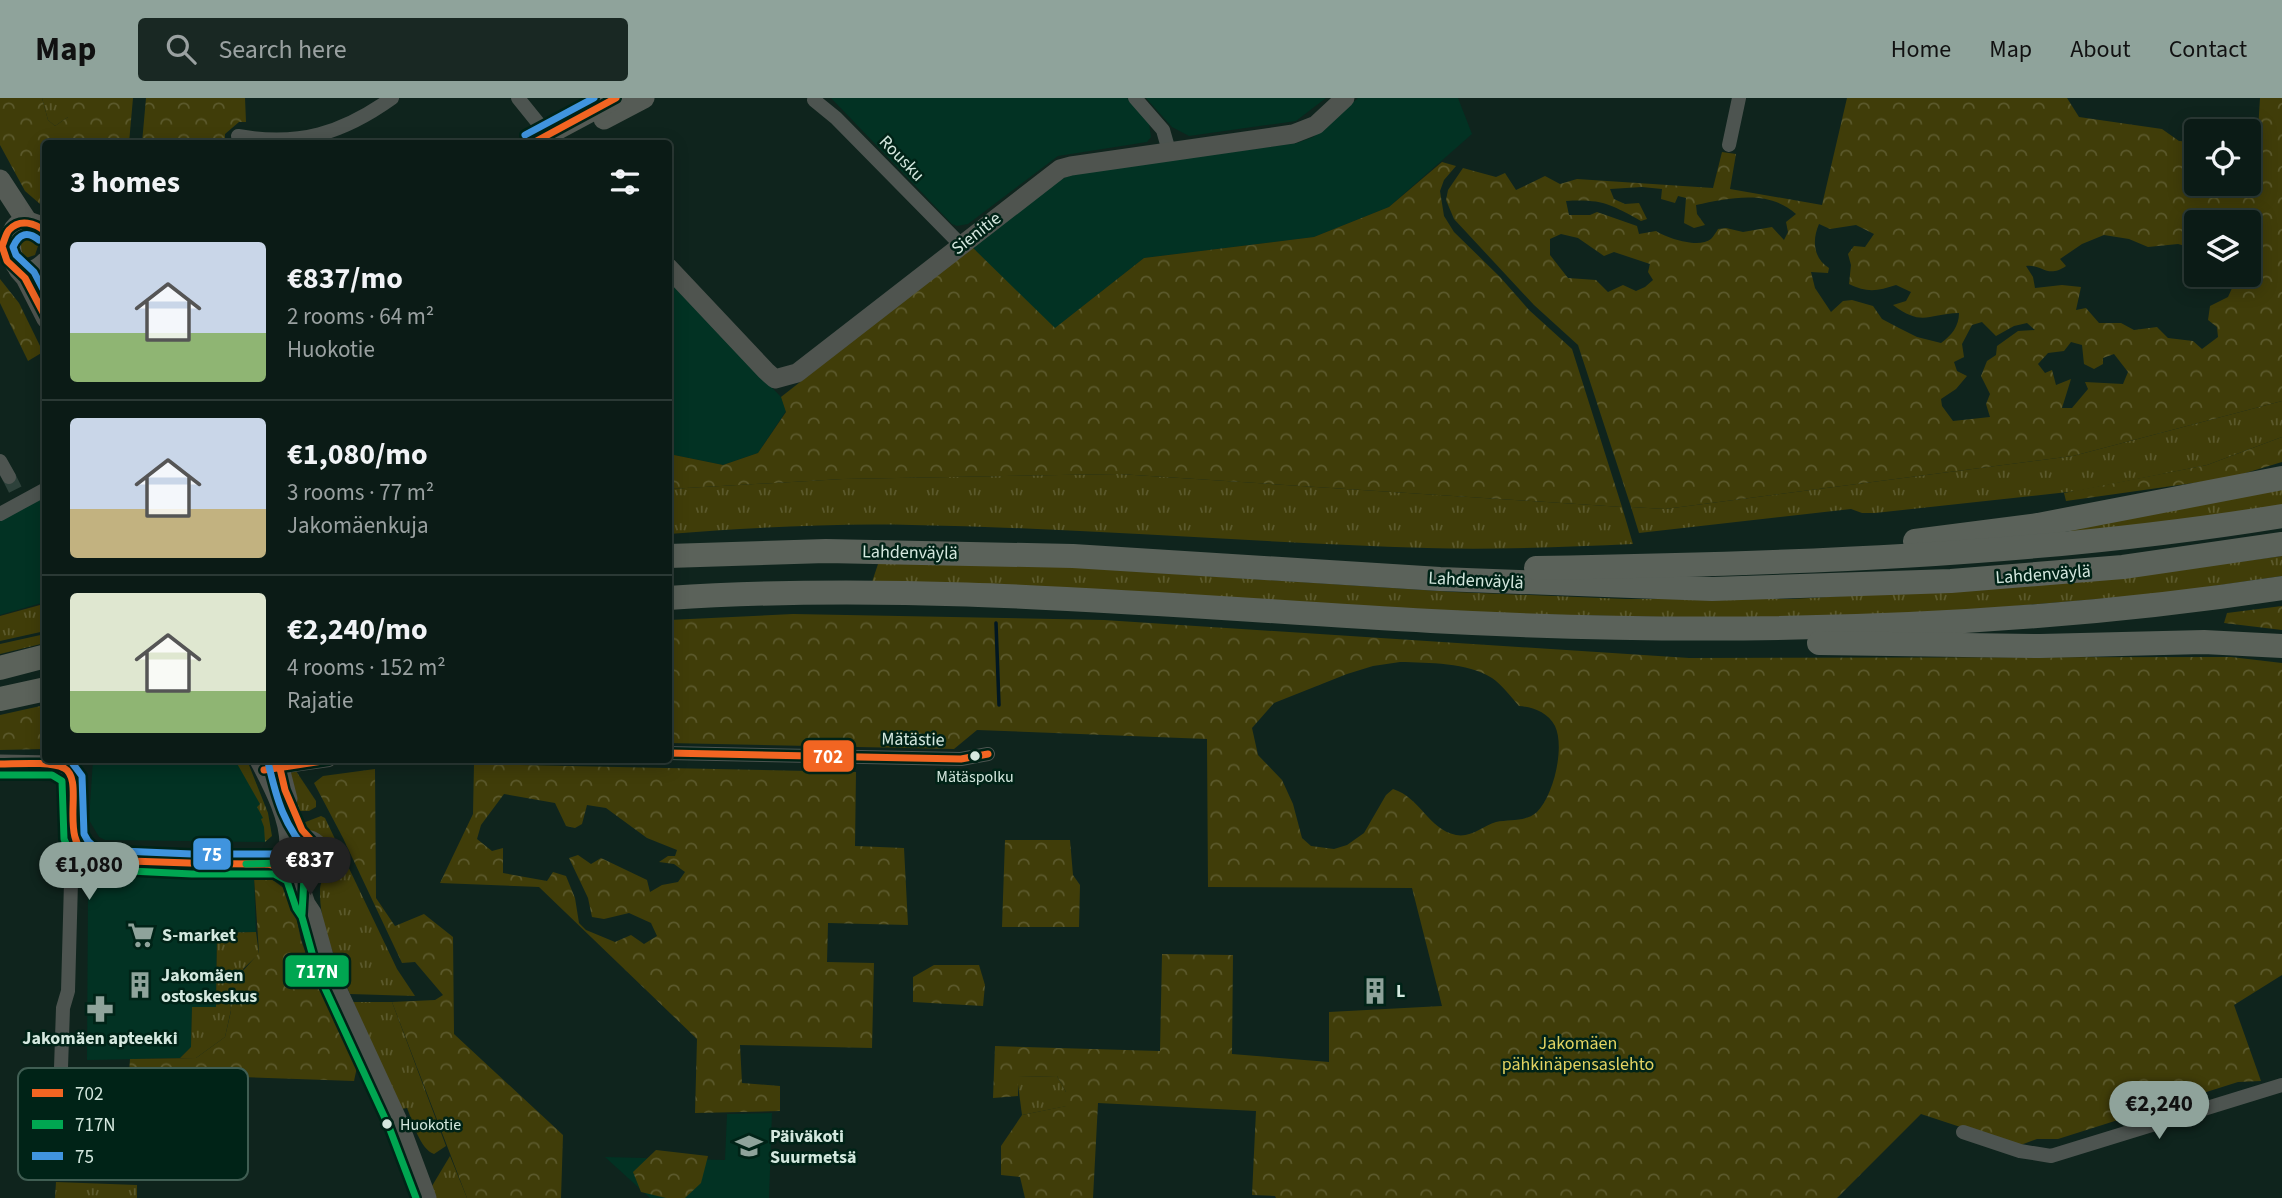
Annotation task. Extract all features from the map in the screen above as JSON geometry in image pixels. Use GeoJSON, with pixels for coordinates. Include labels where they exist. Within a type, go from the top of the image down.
{"type":"FeatureCollection","features":[{"type":"Feature","properties":{"kind":"highway"},"geometry":{"type":"LineString","coordinates":[[1713,565],[2038,524],[2282,478]]}},
{"type":"Feature","properties":{"kind":"highway"},"geometry":{"type":"LineString","coordinates":[[1372,574],[1442,569],[1713,565],[1952,554],[2062,545],[2217,527],[2282,516]]}},
{"type":"Feature","properties":{"kind":"highway","name":"Lahdenväylä"},"geometry":{"type":"LineString","coordinates":[[672,556],[813,551],[1073,556],[1545,583],[1738,588],[1951,581],[2123,567],[2282,544]]}},
{"type":"Feature","properties":{"kind":"highway"},"geometry":{"type":"LineString","coordinates":[[672,598],[772,594],[943,594],[1076,598],[1397,619],[1714,630],[1961,623],[2130,609],[2282,589]]}},
{"type":"Feature","properties":{"kind":"highway"},"geometry":{"type":"LineString","coordinates":[[1598,628],[1702,641],[2040,646],[2204,642],[2282,646]]}},
{"type":"Feature","properties":{"kind":"highway"},"geometry":{"type":"LineString","coordinates":[[0,668],[42,657]]}},
{"type":"Feature","properties":{"kind":"highway"},"geometry":{"type":"LineString","coordinates":[[0,699],[42,690]]}},
{"type":"Feature","properties":{"kind":"main road"},"geometry":{"type":"LineString","coordinates":[[549,140],[616,98]]}},
{"type":"Feature","properties":{"kind":"main road"},"geometry":{"type":"LineString","coordinates":[[549,140],[644,98]]}},
{"type":"Feature","properties":{"kind":"main road"},"geometry":{"type":"LineString","coordinates":[[0,180],[14,244]]}},
{"type":"Feature","properties":{"kind":"main road"},"geometry":{"type":"LineString","coordinates":[[0,205],[5,212],[14,244],[34,270],[42,265]]}},
{"type":"Feature","properties":{"kind":"street"},"geometry":{"type":"LineString","coordinates":[[238,136],[267,139],[328,133],[349,125],[392,98]]}},
{"type":"Feature","properties":{"kind":"street"},"geometry":{"type":"LineString","coordinates":[[518,98],[546,140]]}},
{"type":"Feature","properties":{"kind":"street"},"geometry":{"type":"LineString","coordinates":[[1135,98],[1163,130],[1169,151]]}},
{"type":"Feature","properties":{"kind":"street","name":"Sienitie"},"geometry":{"type":"LineString","coordinates":[[672,271],[766,371],[775,379],[782,379],[797,373],[1060,169],[1293,134],[1316,125],[1345,98]]}},
{"type":"Feature","properties":{"kind":"street"},"geometry":{"type":"LineString","coordinates":[[1729,145],[1739,98]]}},
{"type":"Feature","properties":{"kind":"street","name":"Rousku"},"geometry":{"type":"LineString","coordinates":[[814,100],[836,118],[961,245]]}},
{"type":"Feature","properties":{"kind":"street"},"geometry":{"type":"LineString","coordinates":[[14,244],[25,278],[42,311]]}},
{"type":"Feature","properties":{"kind":"street"},"geometry":{"type":"LineString","coordinates":[[0,461],[9,477]]}},
{"type":"Feature","properties":{"kind":"street"},"geometry":{"type":"LineString","coordinates":[[0,514],[20,498],[42,490]]}},
{"type":"Feature","properties":{"kind":"street","name":"Mätästie"},"geometry":{"type":"LineString","coordinates":[[672,753],[961,759],[988,754]]}},
{"type":"Feature","properties":{"kind":"street"},"geometry":{"type":"LineString","coordinates":[[0,764],[54,765],[66,769],[72,778],[76,844],[84,853],[100,861],[192,864],[269,863],[290,860]]}},
{"type":"Feature","properties":{"kind":"street"},"geometry":{"type":"LineString","coordinates":[[270,764],[309,840]]}},
{"type":"Feature","properties":{"kind":"street"},"geometry":{"type":"LineString","coordinates":[[270,764],[290,837],[290,860],[312,913],[327,967],[399,1123],[427,1198]]}},
{"type":"Feature","properties":{"kind":"street"},"geometry":{"type":"LineString","coordinates":[[290,860],[298,841],[309,840],[316,843],[322,852],[312,913]]}},
{"type":"Feature","properties":{"kind":"street"},"geometry":{"type":"LineString","coordinates":[[61,1068],[63,1008],[68,991],[71,883],[84,853]]}},
{"type":"Feature","properties":{"kind":"street"},"geometry":{"type":"LineString","coordinates":[[290,860],[307,877],[317,872]]}},
{"type":"Feature","properties":{"kind":"street"},"geometry":{"type":"LineString","coordinates":[[1963,1132],[2020,1151],[2051,1156],[2282,1085]]}},
{"type":"Feature","properties":{"kind":"shaded area"},"geometry":{"type":"Polygon","coordinates":[[[831,98],[1127,98],[1149,123],[1151,137],[1147,142],[1058,156],[968,224],[957,226],[952,224],[831,98]]]}},
{"type":"Feature","properties":{"kind":"shaded area"},"geometry":{"type":"Polygon","coordinates":[[[1146,98],[1326,98],[1296,121],[1189,136],[1172,127],[1146,98]]]}},
{"type":"Feature","properties":{"kind":"shaded area"},"geometry":{"type":"Polygon","coordinates":[[[1358,98],[1458,98],[1472,134],[1389,207],[1314,237],[1144,258],[1054,329],[972,247],[1066,177],[1297,143],[1313,137],[1358,98]]]}},
{"type":"Feature","properties":{"kind":"shaded area"},"geometry":{"type":"Polygon","coordinates":[[[672,284],[781,397],[786,411],[758,453],[723,465],[672,455],[672,284]]]}},
{"type":"Feature","properties":{"kind":"shaded area"},"geometry":{"type":"Polygon","coordinates":[[[42,497],[42,603],[0,615],[0,519],[42,497]]]}},
{"type":"Feature","properties":{"kind":"shaded area"},"geometry":{"type":"Polygon","coordinates":[[[93,763],[248,763],[268,813],[272,836],[265,842],[105,840],[99,837],[89,820],[93,763]]]}},
{"type":"Feature","properties":{"kind":"shaded area"},"geometry":{"type":"Polygon","coordinates":[[[95,874],[254,877],[256,932],[217,933],[216,1007],[192,1007],[191,1047],[180,1058],[87,1060],[88,888],[91,877],[95,874]]]}},
{"type":"Feature","properties":{"kind":"shaded area","name":"Päiväkoti Suurmetsä"},"geometry":{"type":"Polygon","coordinates":[[[772,1113],[769,1198],[650,1198],[605,1157],[725,1160],[727,1114],[772,1113]]]}},
{"type":"Feature","properties":{"kind":"green space"},"geometry":{"type":"Polygon","coordinates":[[[0,98],[42,98],[48,120],[55,126],[68,117],[68,98],[133,98],[129,140],[42,140],[42,204],[25,191],[0,145],[0,98]]]}},
{"type":"Feature","properties":{"kind":"green space"},"geometry":{"type":"Polygon","coordinates":[[[42,98],[68,98],[68,117],[55,126],[48,120],[42,98]]]}},
{"type":"Feature","properties":{"kind":"green space"},"geometry":{"type":"Polygon","coordinates":[[[146,98],[245,98],[246,122],[239,122],[225,134],[225,140],[142,140],[146,98]]]}},
{"type":"Feature","properties":{"kind":"green space"},"geometry":{"type":"Polygon","coordinates":[[[1847,98],[2067,98],[2079,117],[2162,129],[2179,141],[2184,141],[2184,196],[2261,196],[2260,98],[2282,98],[2282,401],[2073,456],[1665,509],[1631,507],[1578,345],[1534,305],[1454,219],[1446,200],[1448,190],[1463,168],[1496,177],[1505,173],[1516,190],[1545,176],[1560,184],[1577,179],[1713,188],[1722,152],[1736,154],[1730,189],[1822,205],[1847,98]],[[1610,189],[1614,199],[1625,204],[1639,203],[1647,219],[1641,221],[1613,207],[1589,201],[1566,201],[1569,215],[1590,215],[1597,212],[1637,226],[1639,234],[1656,231],[1675,239],[1699,243],[1711,239],[1718,229],[1726,228],[1743,232],[1772,227],[1784,240],[1788,232],[1786,222],[1796,214],[1774,201],[1735,198],[1696,205],[1697,214],[1705,225],[1694,228],[1684,223],[1686,198],[1678,196],[1675,203],[1661,199],[1662,189],[1610,189]],[[2184,210],[2184,246],[2148,247],[2129,239],[2104,235],[2082,244],[2060,259],[2066,266],[2060,270],[2049,271],[2026,266],[2033,277],[2035,288],[2062,285],[2081,287],[2076,310],[2086,308],[2099,323],[2121,323],[2134,330],[2157,327],[2168,338],[2193,341],[2202,349],[2218,337],[2217,327],[2208,320],[2210,306],[2228,297],[2233,287],[2261,287],[2261,210],[2184,210]],[[1819,224],[1815,248],[1820,259],[1829,268],[1828,273],[1811,272],[1815,288],[1831,312],[1843,301],[1852,300],[1873,306],[1882,319],[1917,337],[1941,343],[1954,330],[1959,313],[1925,318],[1911,316],[1893,305],[1906,301],[1911,292],[1896,285],[1872,290],[1849,284],[1851,265],[1848,254],[1854,246],[1865,247],[1874,234],[1856,225],[1830,229],[1819,224]],[[1561,234],[1550,239],[1550,255],[1568,278],[1596,280],[1608,292],[1623,285],[1636,291],[1653,280],[1648,272],[1650,264],[1614,252],[1604,256],[1578,238],[1561,234]],[[1982,322],[1972,325],[1962,344],[1964,357],[1954,362],[1957,371],[1967,376],[1956,389],[1941,399],[1942,406],[1953,421],[1990,417],[1986,404],[1990,394],[1981,376],[1987,361],[1996,355],[1997,346],[2018,331],[2035,330],[2027,323],[2014,326],[1996,336],[1982,322]],[[2071,342],[2064,351],[2048,353],[2038,364],[2045,373],[2052,370],[2056,385],[2071,379],[2062,408],[2072,408],[2088,389],[2085,382],[2123,384],[2128,372],[2114,354],[2103,358],[2103,364],[2094,369],[2084,364],[2082,345],[2071,342]]]}},
{"type":"Feature","properties":{"kind":"green space"},"geometry":{"type":"Polygon","coordinates":[[[1442,162],[1456,166],[1444,180],[1440,191],[1444,216],[1454,232],[1529,310],[1572,349],[1622,507],[1119,474],[843,479],[672,489],[672,455],[723,465],[758,453],[786,412],[781,397],[972,247],[1055,328],[1144,258],[1314,237],[1389,207],[1442,162]]]}},
{"type":"Feature","properties":{"kind":"green space"},"geometry":{"type":"Polygon","coordinates":[[[22,233],[31,233],[39,243],[35,255],[23,259],[13,242],[22,233]]]}},
{"type":"Feature","properties":{"kind":"green space"},"geometry":{"type":"Polygon","coordinates":[[[0,279],[19,303],[42,353],[28,361],[0,303],[0,279]]]}},
{"type":"Feature","properties":{"kind":"green space"},"geometry":{"type":"Polygon","coordinates":[[[2282,401],[2282,437],[2207,465],[2077,491],[1875,513],[1862,513],[1851,509],[1639,533],[1631,507],[1665,509],[2073,456],[2282,401]]]}},
{"type":"Feature","properties":{"kind":"green space"},"geometry":{"type":"Polygon","coordinates":[[[2282,437],[2282,462],[2229,478],[2066,501],[2064,493],[2207,465],[2282,437]]]}},
{"type":"Feature","properties":{"kind":"green space"},"geometry":{"type":"Polygon","coordinates":[[[1119,474],[1622,507],[1633,544],[1427,548],[1041,529],[882,525],[790,526],[672,534],[672,489],[843,479],[1119,474]]]}},
{"type":"Feature","properties":{"kind":"green space"},"geometry":{"type":"Polygon","coordinates":[[[2282,484],[2282,507],[2084,533],[2053,528],[2282,484]]]}},
{"type":"Feature","properties":{"kind":"green space"},"geometry":{"type":"Polygon","coordinates":[[[2282,556],[2282,576],[2160,594],[1906,615],[1768,619],[1512,614],[872,582],[879,561],[994,562],[1454,592],[1626,599],[1793,599],[2094,581],[2282,556]]]}},
{"type":"Feature","properties":{"kind":"green space"},"geometry":{"type":"Polygon","coordinates":[[[42,605],[42,632],[0,641],[0,616],[42,605]]]}},
{"type":"Feature","properties":{"kind":"green space"},"geometry":{"type":"Polygon","coordinates":[[[2282,606],[2282,630],[2224,623],[2227,613],[2282,606]]]}},
{"type":"Feature","properties":{"kind":"green space","name":"Jakomäen pähkinäpensaslehto"},"geometry":{"type":"Polygon","coordinates":[[[793,614],[1104,620],[1689,658],[2231,657],[2282,663],[2282,975],[2234,1005],[2261,1081],[2238,1082],[2058,1139],[2037,1139],[2018,1146],[1921,1114],[1837,1198],[1276,1198],[1252,1195],[1256,1111],[1098,1103],[1093,1198],[1025,1198],[1020,1177],[1001,1175],[1001,1146],[1022,1115],[1066,1106],[1066,1092],[1057,1076],[1018,1077],[1018,1096],[993,1098],[995,1046],[1160,1051],[1162,954],[1233,955],[1232,1054],[1329,1062],[1329,1012],[1442,1006],[1412,888],[1208,887],[1207,739],[977,730],[954,749],[672,743],[672,620],[793,614]],[[1400,662],[1347,674],[1274,703],[1252,728],[1258,755],[1282,780],[1293,804],[1302,838],[1311,846],[1334,849],[1347,845],[1364,833],[1386,795],[1393,789],[1411,799],[1438,827],[1456,835],[1472,833],[1496,822],[1518,820],[1537,812],[1553,783],[1556,770],[1559,746],[1555,726],[1544,714],[1519,706],[1492,678],[1471,669],[1448,664],[1400,662]]]}},
{"type":"Feature","properties":{"kind":"green space"},"geometry":{"type":"Polygon","coordinates":[[[42,635],[42,644],[0,654],[0,644],[42,635]]]}},
{"type":"Feature","properties":{"kind":"green space"},"geometry":{"type":"Polygon","coordinates":[[[42,706],[42,749],[0,750],[0,715],[42,706]]]}},
{"type":"Feature","properties":{"kind":"green space"},"geometry":{"type":"Polygon","coordinates":[[[237,763],[248,763],[268,813],[272,836],[265,842],[263,818],[257,807],[260,804],[237,763]]]}},
{"type":"Feature","properties":{"kind":"green space"},"geometry":{"type":"Polygon","coordinates":[[[474,764],[856,772],[855,846],[904,848],[908,925],[828,923],[827,962],[874,963],[872,1048],[740,1045],[742,1083],[780,1086],[780,1111],[695,1113],[697,1039],[539,887],[440,883],[473,814],[474,764]],[[504,794],[481,825],[477,839],[492,851],[503,848],[503,873],[547,881],[553,872],[566,876],[575,898],[579,923],[586,930],[615,942],[631,935],[644,944],[657,936],[651,923],[629,913],[604,919],[592,917],[588,898],[569,858],[578,855],[591,864],[601,858],[647,880],[650,892],[662,885],[678,882],[685,872],[674,864],[659,862],[668,856],[675,856],[677,850],[647,838],[606,808],[587,805],[582,824],[575,828],[566,826],[555,803],[504,794]]]}},
{"type":"Feature","properties":{"kind":"green space"},"geometry":{"type":"Polygon","coordinates":[[[375,769],[376,898],[395,926],[424,914],[453,937],[454,1034],[563,1135],[561,1198],[467,1198],[392,1002],[435,1000],[443,995],[415,962],[402,963],[314,783],[323,776],[375,769]]]}},
{"type":"Feature","properties":{"kind":"green space"},"geometry":{"type":"Polygon","coordinates":[[[296,771],[316,801],[316,807],[309,811],[297,811],[287,782],[290,773],[296,771]]]}},
{"type":"Feature","properties":{"kind":"green space"},"geometry":{"type":"Polygon","coordinates":[[[321,816],[325,818],[397,969],[415,996],[350,994],[329,943],[320,903],[321,884],[332,853],[327,844],[303,823],[321,816]]]}},
{"type":"Feature","properties":{"kind":"green space"},"geometry":{"type":"Polygon","coordinates":[[[1005,840],[1070,840],[1073,875],[1080,885],[1079,927],[1002,927],[1005,840]]]}},
{"type":"Feature","properties":{"kind":"green space"},"geometry":{"type":"Polygon","coordinates":[[[254,877],[270,878],[285,889],[293,901],[301,940],[313,974],[357,1067],[354,1081],[248,1077],[248,1068],[129,1068],[130,1059],[196,1058],[225,1037],[231,1011],[229,995],[234,981],[259,953],[254,877]]]}},
{"type":"Feature","properties":{"kind":"green space"},"geometry":{"type":"Polygon","coordinates":[[[256,932],[259,954],[244,968],[229,995],[231,1010],[225,1037],[196,1058],[180,1058],[191,1047],[192,1007],[216,1007],[217,933],[256,932]]]}},
{"type":"Feature","properties":{"kind":"green space"},"geometry":{"type":"Polygon","coordinates":[[[934,965],[979,965],[985,985],[983,1006],[913,1002],[913,977],[934,965]]]}},
{"type":"Feature","properties":{"kind":"green space"},"geometry":{"type":"Polygon","coordinates":[[[352,1002],[392,1002],[446,1146],[434,1154],[421,1141],[407,1108],[402,1109],[352,1002]]]}},
{"type":"Feature","properties":{"kind":"green space"},"geometry":{"type":"Polygon","coordinates":[[[1057,1076],[1066,1092],[1067,1106],[1022,1115],[1017,1077],[1057,1076]]]}},
{"type":"Feature","properties":{"kind":"green space"},"geometry":{"type":"Polygon","coordinates":[[[656,1150],[708,1156],[701,1183],[685,1198],[666,1198],[641,1192],[633,1172],[656,1150]]]}},
{"type":"Feature","properties":{"kind":"green space"},"geometry":{"type":"Polygon","coordinates":[[[450,1156],[467,1198],[436,1198],[432,1186],[450,1156]]]}},
{"type":"Feature","properties":{"kind":"green space"},"geometry":{"type":"Polygon","coordinates":[[[56,1182],[137,1185],[137,1198],[55,1198],[56,1182]]]}},
{"type":"Feature","properties":{"kind":"waterway"},"geometry":{"type":"LineString","coordinates":[[996,623],[999,705]]}},
{"type":"Feature","properties":{"kind":"tunnel"},"geometry":{"type":"LineString","coordinates":[[9,477],[18,495]]}},
{"type":"Feature","properties":{"kind":"transit line","name":"75"},"geometry":{"type":"LineString","coordinates":[[525,135],[594,98]]}},
{"type":"Feature","properties":{"kind":"transit line","name":"702"},"geometry":{"type":"LineString","coordinates":[[538,140],[616,98]]}},
{"type":"Feature","properties":{"kind":"transit line","name":"702"},"geometry":{"type":"LineString","coordinates":[[42,229],[32,224],[13,226],[2,246],[7,261],[25,278],[42,310]]}},
{"type":"Feature","properties":{"kind":"transit line","name":"75"},"geometry":{"type":"LineString","coordinates":[[39,240],[31,235],[24,235],[13,247],[16,255],[34,272],[42,287]]}},
{"type":"Feature","properties":{"kind":"transit line","name":"702"},"geometry":{"type":"LineString","coordinates":[[672,753],[961,759],[988,754]]}},
{"type":"Feature","properties":{"kind":"transit line","name":"75"},"geometry":{"type":"LineString","coordinates":[[72,763],[82,776],[84,834],[98,850],[277,854],[306,866],[311,861],[311,856],[288,823],[268,763]]}},
{"type":"Feature","properties":{"kind":"transit line","name":"702"},"geometry":{"type":"LineString","coordinates":[[0,764],[42,764],[64,768],[73,785],[73,826],[76,839],[82,851],[97,861],[264,864],[310,876],[321,866],[322,852],[302,830],[285,790],[279,763]]}},
{"type":"Feature","properties":{"kind":"transit line","name":"702"},"geometry":{"type":"LineString","coordinates":[[264,770],[310,763]]}},
{"type":"Feature","properties":{"kind":"transit line","name":"717N"},"geometry":{"type":"LineString","coordinates":[[0,775],[52,775],[62,781],[64,839],[71,855],[89,869],[192,874],[274,874],[287,881],[302,917],[317,971],[389,1127],[416,1198]]}},
{"type":"Feature","properties":{"kind":"transit line","name":"717N"},"geometry":{"type":"LineString","coordinates":[[246,864],[284,863],[300,851],[310,852],[312,858],[304,878],[302,914]]}},
{"type":"Feature","properties":{"kind":"place","name":"Mätäspolku"},"geometry":{"type":"Point","coordinates":[975,756]}},
{"type":"Feature","properties":{"kind":"place","name":"S-market"},"geometry":{"type":"Point","coordinates":[141,935]}},
{"type":"Feature","properties":{"kind":"place","name":"Jakomäen ostoskeskus"},"geometry":{"type":"Point","coordinates":[140,985]}},
{"type":"Feature","properties":{"kind":"place","name":"L"},"geometry":{"type":"Point","coordinates":[1375,991]}},
{"type":"Feature","properties":{"kind":"place","name":"Jakomäen apteekki"},"geometry":{"type":"Point","coordinates":[100,1009]}},
{"type":"Feature","properties":{"kind":"place","name":"Huokotie"},"geometry":{"type":"Point","coordinates":[387,1124]}},
{"type":"Feature","properties":{"kind":"place","name":"Päiväkoti Suurmetsä"},"geometry":{"type":"Point","coordinates":[749,1146]}}]}
